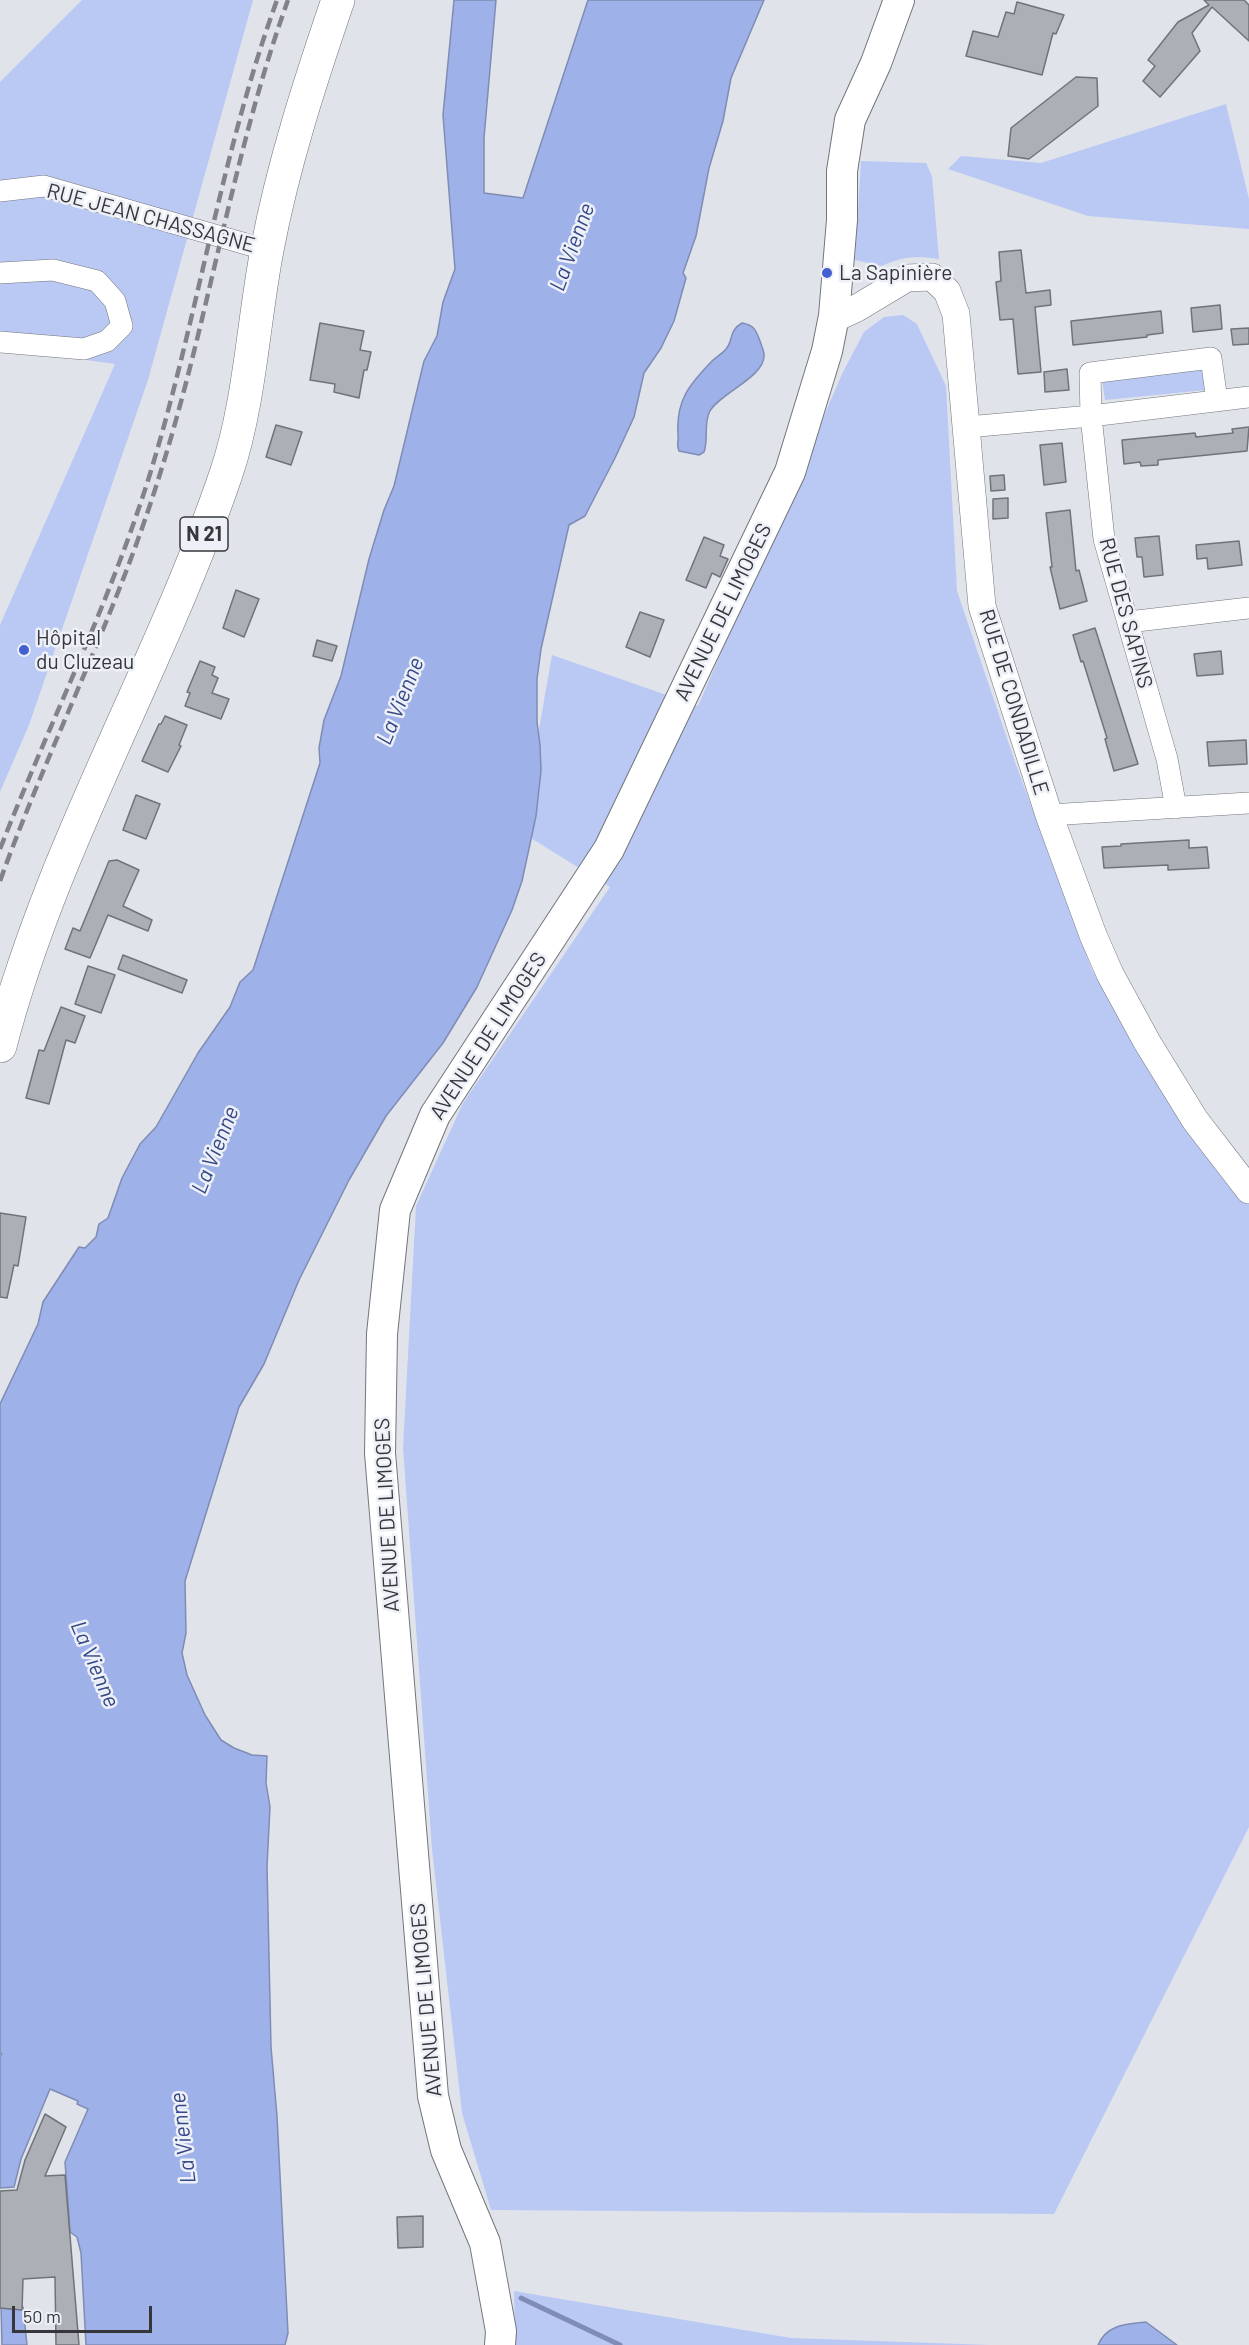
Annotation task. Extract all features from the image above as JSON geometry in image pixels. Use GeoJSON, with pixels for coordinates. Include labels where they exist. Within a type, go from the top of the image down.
{"type":"FeatureCollection","features":[{"type":"Feature","properties":{"kind":"main road","name":"N 21"},"geometry":{"type":"LineString","coordinates":[[0,1046],[27,955],[58,871],[153,660],[189,573],[227,471],[247,386],[267,250],[288,156],[304,99],[338,0]]}},
{"type":"Feature","properties":{"kind":"main road","name":"AVENUE DE LIMOGES"},"geometry":{"type":"LineString","coordinates":[[500,2345],[501,2331],[485,2243],[446,2150],[433,2096],[380,1454],[382,1334],[395,1210],[435,1115],[609,849],[790,472],[827,351],[834,316],[842,220],[842,171],[850,120],[876,63],[899,0]]}},
{"type":"Feature","properties":{"kind":"street","name":"RUE JEAN CHASSAGNE"},"geometry":{"type":"LineString","coordinates":[[0,191],[44,186],[267,250]]}},
{"type":"Feature","properties":{"kind":"street"},"geometry":{"type":"LineString","coordinates":[[0,273],[53,270],[97,281],[115,301],[122,326],[107,341],[84,349],[0,342]]}},
{"type":"Feature","properties":{"kind":"street","name":"RUE DE CONDADILLE"},"geometry":{"type":"LineString","coordinates":[[834,316],[857,308],[907,278],[932,277],[947,291],[956,314],[982,606],[1049,815],[1093,935],[1110,974],[1147,1042],[1195,1120],[1249,1190]]}},
{"type":"Feature","properties":{"kind":"street","name":"RUE DES SAPINS"},"geometry":{"type":"LineString","coordinates":[[1176,808],[1167,759],[1104,539],[1091,416],[1090,373],[1211,358],[1217,400]]}},
{"type":"Feature","properties":{"kind":"street"},"geometry":{"type":"LineString","coordinates":[[967,427],[1091,416],[1249,397]]}},
{"type":"Feature","properties":{"kind":"street"},"geometry":{"type":"LineString","coordinates":[[1128,622],[1249,608]]}},
{"type":"Feature","properties":{"kind":"street"},"geometry":{"type":"LineString","coordinates":[[1049,815],[1249,803]]}},
{"type":"Feature","properties":{"kind":"shaded area"},"geometry":{"type":"Polygon","coordinates":[[[82,0],[253,0],[148,380],[29,725],[0,792],[0,625],[115,364],[0,348],[0,82],[82,0]]]}},
{"type":"Feature","properties":{"kind":"shaded area"},"geometry":{"type":"Polygon","coordinates":[[[1226,104],[1249,199],[1249,229],[1088,216],[948,169],[961,156],[1041,163],[1226,104]]]}},
{"type":"Feature","properties":{"kind":"shaded area"},"geometry":{"type":"Polygon","coordinates":[[[861,161],[926,163],[932,176],[939,259],[910,258],[896,260],[882,266],[855,260],[861,161]]]}},
{"type":"Feature","properties":{"kind":"shaded area"},"geometry":{"type":"Polygon","coordinates":[[[903,315],[917,324],[946,386],[957,591],[1015,762],[1092,970],[1193,1132],[1249,1200],[1249,1827],[1054,2214],[491,2210],[462,2113],[432,1849],[403,1448],[416,1206],[463,1103],[610,887],[521,832],[552,655],[698,706],[843,372],[864,332],[884,317],[903,315]]]}},
{"type":"Feature","properties":{"kind":"shaded area"},"geometry":{"type":"Polygon","coordinates":[[[1203,368],[1206,390],[1105,400],[1102,379],[1203,368]]]}},
{"type":"Feature","properties":{"kind":"shaded area"},"geometry":{"type":"Polygon","coordinates":[[[514,2291],[791,2338],[990,2345],[515,2345],[514,2291]]]}},
{"type":"Feature","properties":{"kind":"water","name":"La Vienne"},"geometry":{"type":"Polygon","coordinates":[[[454,0],[496,0],[484,138],[484,193],[523,198],[588,0],[764,0],[731,78],[723,121],[709,168],[696,236],[683,273],[686,278],[674,321],[661,348],[644,373],[634,417],[615,458],[585,516],[569,525],[541,649],[537,679],[537,722],[541,771],[536,816],[522,881],[512,910],[477,987],[443,1043],[386,1116],[349,1180],[299,1280],[264,1364],[239,1407],[185,1581],[186,1633],[182,1653],[187,1675],[205,1715],[221,1740],[252,1755],[267,1756],[266,1783],[270,1807],[267,1866],[271,2047],[277,2116],[288,2333],[285,2345],[86,2345],[81,2253],[77,2237],[70,2232],[65,2162],[88,2109],[77,2104],[78,2101],[50,2089],[21,2159],[14,2187],[0,2188],[0,2056],[2,2054],[0,2053],[0,1404],[38,1324],[43,1302],[79,1247],[85,1248],[96,1237],[99,1224],[108,1218],[122,1178],[140,1144],[156,1127],[198,1053],[230,1007],[240,982],[253,970],[320,763],[319,748],[324,720],[341,676],[369,559],[394,486],[424,361],[437,336],[443,302],[455,269],[443,115],[454,0]]]}},
{"type":"Feature","properties":{"kind":"water"},"geometry":{"type":"Polygon","coordinates":[[[742,323],[752,327],[757,334],[764,353],[762,363],[750,378],[715,404],[710,411],[704,452],[699,455],[679,451],[678,422],[682,402],[704,370],[726,349],[733,332],[742,323]]]}},
{"type":"Feature","properties":{"kind":"water"},"geometry":{"type":"Polygon","coordinates":[[[1,2305],[23,2307],[27,2345],[2,2345],[1,2305]]]}},
{"type":"Feature","properties":{"kind":"water"},"geometry":{"type":"Polygon","coordinates":[[[1146,2322],[1177,2345],[1098,2345],[1107,2333],[1118,2326],[1146,2322]]]}},
{"type":"Feature","properties":{"kind":"building"},"geometry":{"type":"Polygon","coordinates":[[[1204,0],[1244,0],[1249,5],[1249,41],[1212,7],[1192,33],[1200,51],[1160,97],[1143,81],[1155,66],[1148,60],[1178,22],[1209,5],[1204,0]]]}},
{"type":"Feature","properties":{"kind":"building"},"geometry":{"type":"Polygon","coordinates":[[[1017,2],[1064,15],[1056,34],[1053,33],[1042,75],[966,56],[973,31],[998,37],[1006,12],[1014,14],[1017,2]]]}},
{"type":"Feature","properties":{"kind":"building"},"geometry":{"type":"Polygon","coordinates":[[[1076,77],[1097,78],[1098,106],[1029,159],[1008,156],[1011,128],[1076,77]]]}},
{"type":"Feature","properties":{"kind":"building"},"geometry":{"type":"Polygon","coordinates":[[[1021,250],[1026,293],[1050,290],[1051,305],[1035,307],[1041,372],[1018,374],[1013,319],[1000,320],[996,282],[1001,281],[999,252],[1021,250]]]}},
{"type":"Feature","properties":{"kind":"building"},"geometry":{"type":"Polygon","coordinates":[[[1220,305],[1222,329],[1193,332],[1191,308],[1220,305]]]}},
{"type":"Feature","properties":{"kind":"building"},"geometry":{"type":"Polygon","coordinates":[[[1161,311],[1163,333],[1147,335],[1147,337],[1073,345],[1071,321],[1161,311]]]}},
{"type":"Feature","properties":{"kind":"building"},"geometry":{"type":"Polygon","coordinates":[[[320,323],[364,331],[360,350],[371,352],[367,370],[364,370],[359,398],[334,392],[335,384],[310,380],[320,323]]]}},
{"type":"Feature","properties":{"kind":"building"},"geometry":{"type":"Polygon","coordinates":[[[1249,328],[1249,344],[1233,345],[1231,329],[1249,328]]]}},
{"type":"Feature","properties":{"kind":"building"},"geometry":{"type":"Polygon","coordinates":[[[1067,369],[1069,390],[1045,392],[1044,372],[1067,369]]]}},
{"type":"Feature","properties":{"kind":"building"},"geometry":{"type":"Polygon","coordinates":[[[276,425],[302,432],[291,465],[266,457],[276,425]]]}},
{"type":"Feature","properties":{"kind":"building"},"geometry":{"type":"Polygon","coordinates":[[[1249,427],[1247,451],[1158,460],[1158,465],[1141,466],[1140,462],[1124,464],[1122,440],[1195,433],[1196,437],[1233,433],[1232,429],[1249,427]]]}},
{"type":"Feature","properties":{"kind":"building"},"geometry":{"type":"Polygon","coordinates":[[[1062,443],[1066,482],[1044,485],[1040,445],[1062,443]]]}},
{"type":"Feature","properties":{"kind":"building"},"geometry":{"type":"Polygon","coordinates":[[[1004,475],[1005,490],[991,491],[990,476],[1004,475]]]}},
{"type":"Feature","properties":{"kind":"building"},"geometry":{"type":"Polygon","coordinates":[[[1008,498],[1008,518],[993,519],[993,499],[1008,498]]]}},
{"type":"Feature","properties":{"kind":"building"},"geometry":{"type":"Polygon","coordinates":[[[1070,510],[1076,571],[1079,570],[1087,601],[1060,609],[1050,567],[1052,567],[1046,513],[1070,510]]]}},
{"type":"Feature","properties":{"kind":"building"},"geometry":{"type":"Polygon","coordinates":[[[1159,536],[1163,575],[1144,577],[1142,557],[1137,557],[1135,538],[1159,536]]]}},
{"type":"Feature","properties":{"kind":"building"},"geometry":{"type":"Polygon","coordinates":[[[704,537],[724,545],[720,556],[728,559],[720,577],[712,573],[706,588],[686,580],[704,537]]]}},
{"type":"Feature","properties":{"kind":"building"},"geometry":{"type":"Polygon","coordinates":[[[1239,541],[1242,565],[1208,569],[1207,558],[1197,559],[1196,545],[1239,541]]]}},
{"type":"Feature","properties":{"kind":"building"},"geometry":{"type":"Polygon","coordinates":[[[236,590],[259,599],[244,637],[223,628],[236,590]]]}},
{"type":"Feature","properties":{"kind":"building"},"geometry":{"type":"Polygon","coordinates":[[[640,612],[664,620],[650,657],[626,647],[640,612]]]}},
{"type":"Feature","properties":{"kind":"building"},"geometry":{"type":"Polygon","coordinates":[[[1095,628],[1138,764],[1114,771],[1105,739],[1107,738],[1073,635],[1095,628]]]}},
{"type":"Feature","properties":{"kind":"building"},"geometry":{"type":"Polygon","coordinates":[[[317,640],[337,646],[332,661],[313,656],[317,640]]]}},
{"type":"Feature","properties":{"kind":"building"},"geometry":{"type":"Polygon","coordinates":[[[1221,651],[1223,674],[1197,676],[1194,654],[1221,651]]]}},
{"type":"Feature","properties":{"kind":"building"},"geometry":{"type":"Polygon","coordinates":[[[200,661],[215,667],[212,675],[218,678],[212,693],[229,699],[221,719],[185,706],[190,693],[187,692],[200,661]]]}},
{"type":"Feature","properties":{"kind":"building"},"geometry":{"type":"Polygon","coordinates":[[[165,716],[187,725],[179,745],[181,746],[168,772],[142,761],[165,716]]]}},
{"type":"Feature","properties":{"kind":"building"},"geometry":{"type":"Polygon","coordinates":[[[1246,740],[1247,764],[1209,766],[1207,742],[1246,740]]]}},
{"type":"Feature","properties":{"kind":"building"},"geometry":{"type":"Polygon","coordinates":[[[136,795],[160,804],[146,839],[123,830],[136,795]]]}},
{"type":"Feature","properties":{"kind":"building"},"geometry":{"type":"Polygon","coordinates":[[[1189,840],[1189,848],[1207,847],[1209,868],[1168,870],[1168,865],[1104,868],[1102,847],[1189,840]]]}},
{"type":"Feature","properties":{"kind":"building"},"geometry":{"type":"Polygon","coordinates":[[[117,860],[139,870],[123,906],[152,920],[148,931],[108,915],[90,958],[65,949],[73,928],[80,931],[109,861],[117,860]]]}},
{"type":"Feature","properties":{"kind":"building"},"geometry":{"type":"Polygon","coordinates":[[[123,955],[187,980],[182,993],[118,969],[123,955]]]}},
{"type":"Feature","properties":{"kind":"building"},"geometry":{"type":"Polygon","coordinates":[[[88,966],[115,975],[101,1013],[75,1004],[88,966]]]}},
{"type":"Feature","properties":{"kind":"building"},"geometry":{"type":"Polygon","coordinates":[[[61,1007],[85,1016],[75,1043],[66,1040],[49,1104],[26,1098],[39,1050],[44,1051],[61,1007]]]}},
{"type":"Feature","properties":{"kind":"building"},"geometry":{"type":"Polygon","coordinates":[[[0,1213],[26,1217],[18,1266],[14,1265],[7,1298],[0,1297],[0,1213]]]}},
{"type":"Feature","properties":{"kind":"building"},"geometry":{"type":"Polygon","coordinates":[[[45,2114],[66,2127],[45,2176],[65,2175],[79,2345],[56,2345],[55,2277],[23,2279],[22,2310],[0,2308],[0,2191],[17,2190],[25,2160],[45,2114]]]}},
{"type":"Feature","properties":{"kind":"building"},"geometry":{"type":"Polygon","coordinates":[[[423,2216],[423,2247],[398,2248],[397,2217],[423,2216]]]}},
{"type":"Feature","properties":{"kind":"waterway"},"geometry":{"type":"LineString","coordinates":[[521,2298],[620,2345]]}},
{"type":"Feature","properties":{"kind":"railway"},"geometry":{"type":"LineString","coordinates":[[0,849],[117,569],[150,474],[167,415],[240,117],[277,0]]}},
{"type":"Feature","properties":{"kind":"railway"},"geometry":{"type":"LineString","coordinates":[[0,881],[39,780],[123,580],[159,477],[177,418],[251,118],[288,0]]}},
{"type":"Feature","properties":{"kind":"place","name":"La Sapinière"},"geometry":{"type":"Point","coordinates":[827,273]}},
{"type":"Feature","properties":{"kind":"place","name":"Hôpital du Cluzeau"},"geometry":{"type":"Point","coordinates":[24,650]}}]}
